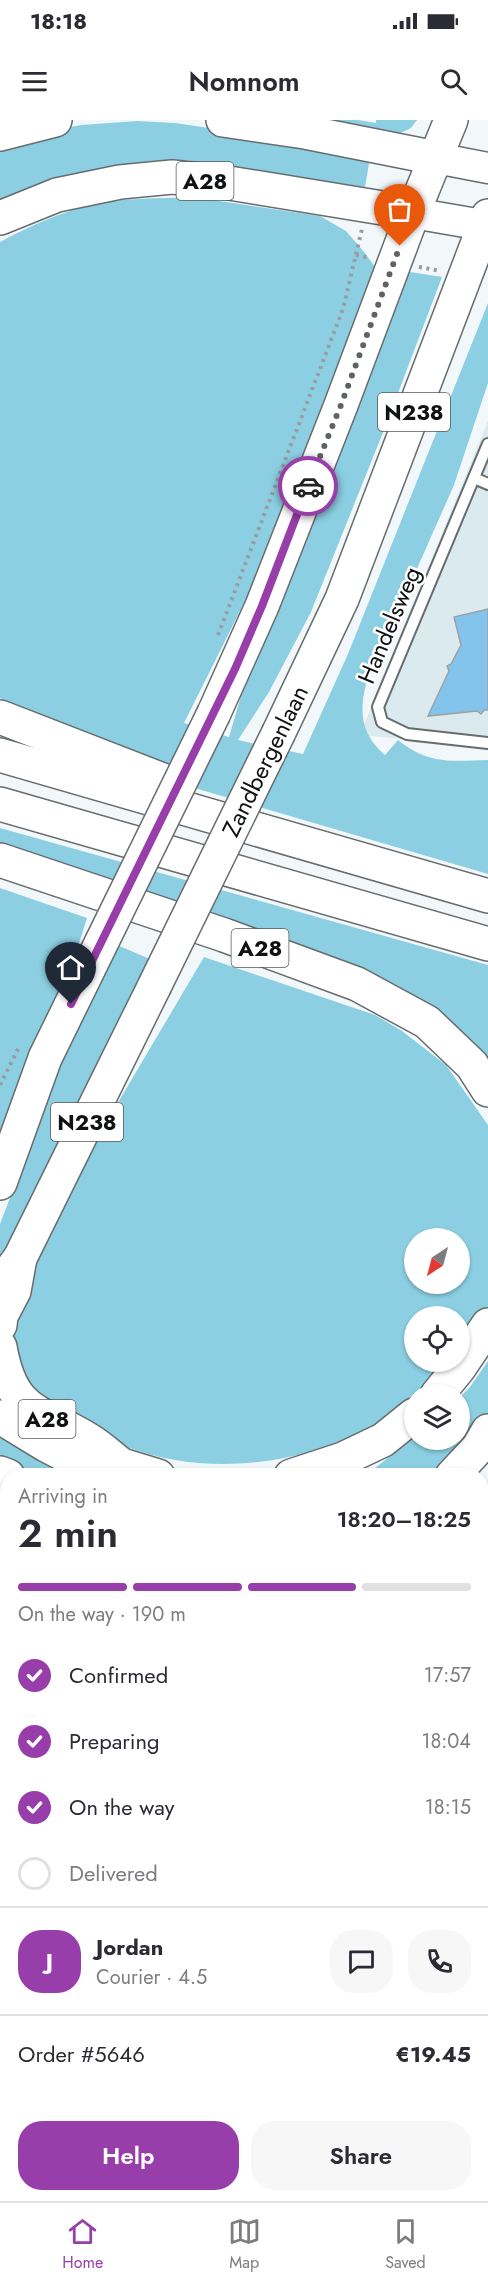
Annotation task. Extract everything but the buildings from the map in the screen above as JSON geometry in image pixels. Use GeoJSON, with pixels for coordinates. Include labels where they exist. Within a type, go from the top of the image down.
{"type":"FeatureCollection","features":[{"type":"Feature","properties":{"kind":"main road"},"geometry":{"type":"LineString","coordinates":[[0,135],[55,120]]}},
{"type":"Feature","properties":{"kind":"main road"},"geometry":{"type":"LineString","coordinates":[[223,120],[305,132],[488,168]]}},
{"type":"Feature","properties":{"kind":"main road"},"geometry":{"type":"LineString","coordinates":[[436,158],[451,120]]}},
{"type":"Feature","properties":{"kind":"main road","name":"N238"},"geometry":{"type":"LineString","coordinates":[[0,1183],[45,1058],[214,713],[262,606],[436,158]]}},
{"type":"Feature","properties":{"kind":"main road","name":"A28"},"geometry":{"type":"LineString","coordinates":[[0,218],[57,195],[120,182],[172,177],[223,182],[413,213]]}},
{"type":"Feature","properties":{"kind":"main road"},"geometry":{"type":"LineString","coordinates":[[413,213],[487,222]]}},
{"type":"Feature","properties":{"kind":"main road","name":"Zandbergenlaan"},"geometry":{"type":"LineString","coordinates":[[0,1287],[20,1258],[342,599],[487,222]]}},
{"type":"Feature","properties":{"kind":"main road"},"geometry":{"type":"LineString","coordinates":[[0,717],[414,874]]}},
{"type":"Feature","properties":{"kind":"main road"},"geometry":{"type":"LineString","coordinates":[[0,755],[488,896]]}},
{"type":"Feature","properties":{"kind":"main road"},"geometry":{"type":"LineString","coordinates":[[0,804],[488,944]]}},
{"type":"Feature","properties":{"kind":"main road","name":"A28"},"geometry":{"type":"LineString","coordinates":[[0,860],[224,935],[357,984],[427,1022],[472,1065],[488,1090]]}},
{"type":"Feature","properties":{"kind":"main road"},"geometry":{"type":"LineString","coordinates":[[0,1325],[14,1291],[20,1258]]}},
{"type":"Feature","properties":{"kind":"main road"},"geometry":{"type":"LineString","coordinates":[[446,1384],[488,1325]]}},
{"type":"Feature","properties":{"kind":"main road","name":"A28"},"geometry":{"type":"LineString","coordinates":[[0,1347],[11,1388],[22,1402],[44,1417],[90,1440],[123,1466]]}},
{"type":"Feature","properties":{"kind":"main road","name":"A28"},"geometry":{"type":"LineString","coordinates":[[0,1402],[82,1452],[130,1468]]}},
{"type":"Feature","properties":{"kind":"main road","name":"A28"},"geometry":{"type":"LineString","coordinates":[[0,1417],[81,1463],[123,1466]]}},
{"type":"Feature","properties":{"kind":"main road"},"geometry":{"type":"LineString","coordinates":[[315,1468],[343,1459],[383,1440],[404,1423]]}},
{"type":"Feature","properties":{"kind":"main road"},"geometry":{"type":"LineString","coordinates":[[459,1468],[478,1448],[488,1431]]}},
{"type":"Feature","properties":{"kind":"lane","name":"Handelsweg"},"geometry":{"type":"LineString","coordinates":[[488,444],[378,707],[382,722],[406,734],[488,743]]}},
{"type":"Feature","properties":{"kind":"lane"},"geometry":{"type":"LineString","coordinates":[[474,478],[488,484]]}},
{"type":"Feature","properties":{"kind":"path"},"geometry":{"type":"LineString","coordinates":[[218,636],[326,356],[343,309],[356,255]]}},
{"type":"Feature","properties":{"kind":"shaded area"},"geometry":{"type":"Polygon","coordinates":[[[289,120],[358,120],[376,123],[376,120],[417,120],[411,128],[396,135],[289,120]]]}},
{"type":"Feature","properties":{"kind":"shaded area"},"geometry":{"type":"Polygon","coordinates":[[[137,121],[175,123],[371,152],[365,187],[186,160],[117,173],[0,213],[0,148],[54,130],[81,125],[137,121]]]}},
{"type":"Feature","properties":{"kind":"shaded area"},"geometry":{"type":"Polygon","coordinates":[[[193,197],[320,216],[346,231],[375,267],[376,280],[267,557],[184,723],[229,737],[250,665],[404,271],[442,277],[311,612],[269,692],[238,740],[303,754],[348,654],[488,303],[488,383],[454,485],[366,684],[363,714],[371,739],[385,755],[398,740],[430,758],[451,761],[488,760],[488,874],[157,777],[0,698],[0,242],[42,221],[86,206],[126,200],[193,197]]]}},
{"type":"Feature","properties":{"kind":"shaded area"},"geometry":{"type":"Polygon","coordinates":[[[488,421],[488,747],[360,735],[488,421]]]}},
{"type":"Feature","properties":{"kind":"shaded area"},"geometry":{"type":"Polygon","coordinates":[[[0,828],[488,965],[488,1071],[457,1040],[0,860],[0,828]]]}},
{"type":"Feature","properties":{"kind":"shaded area"},"geometry":{"type":"Polygon","coordinates":[[[0,888],[87,918],[69,975],[0,1148],[0,888]]]}},
{"type":"Feature","properties":{"kind":"shaded area"},"geometry":{"type":"Polygon","coordinates":[[[117,945],[150,959],[0,1267],[0,1224],[68,1046],[117,945]]]}},
{"type":"Feature","properties":{"kind":"shaded area"},"geometry":{"type":"Polygon","coordinates":[[[204,957],[375,1015],[402,1031],[446,1065],[488,1125],[488,1313],[470,1342],[470,1306],[404,1306],[404,1372],[447,1372],[435,1384],[404,1384],[404,1411],[391,1420],[350,1438],[296,1455],[239,1464],[182,1461],[154,1456],[127,1447],[89,1430],[29,1397],[10,1330],[13,1313],[87,1155],[204,957]]]}},
{"type":"Feature","properties":{"kind":"shaded area"},"geometry":{"type":"Polygon","coordinates":[[[488,1361],[488,1437],[453,1468],[375,1468],[404,1445],[404,1450],[470,1450],[470,1387],[488,1361]]]}},
{"type":"Feature","properties":{"kind":"shaded area"},"geometry":{"type":"Polygon","coordinates":[[[0,1426],[71,1468],[18,1468],[0,1464],[0,1426]]]}},
{"type":"Feature","properties":{"kind":"way so far"},"geometry":{"type":"LineString","coordinates":[[308,486],[341,405],[400,246]]}},
{"type":"Feature","properties":{"kind":"route"},"geometry":{"type":"LineString","coordinates":[[71,1004],[235,669],[308,486]]}}]}
